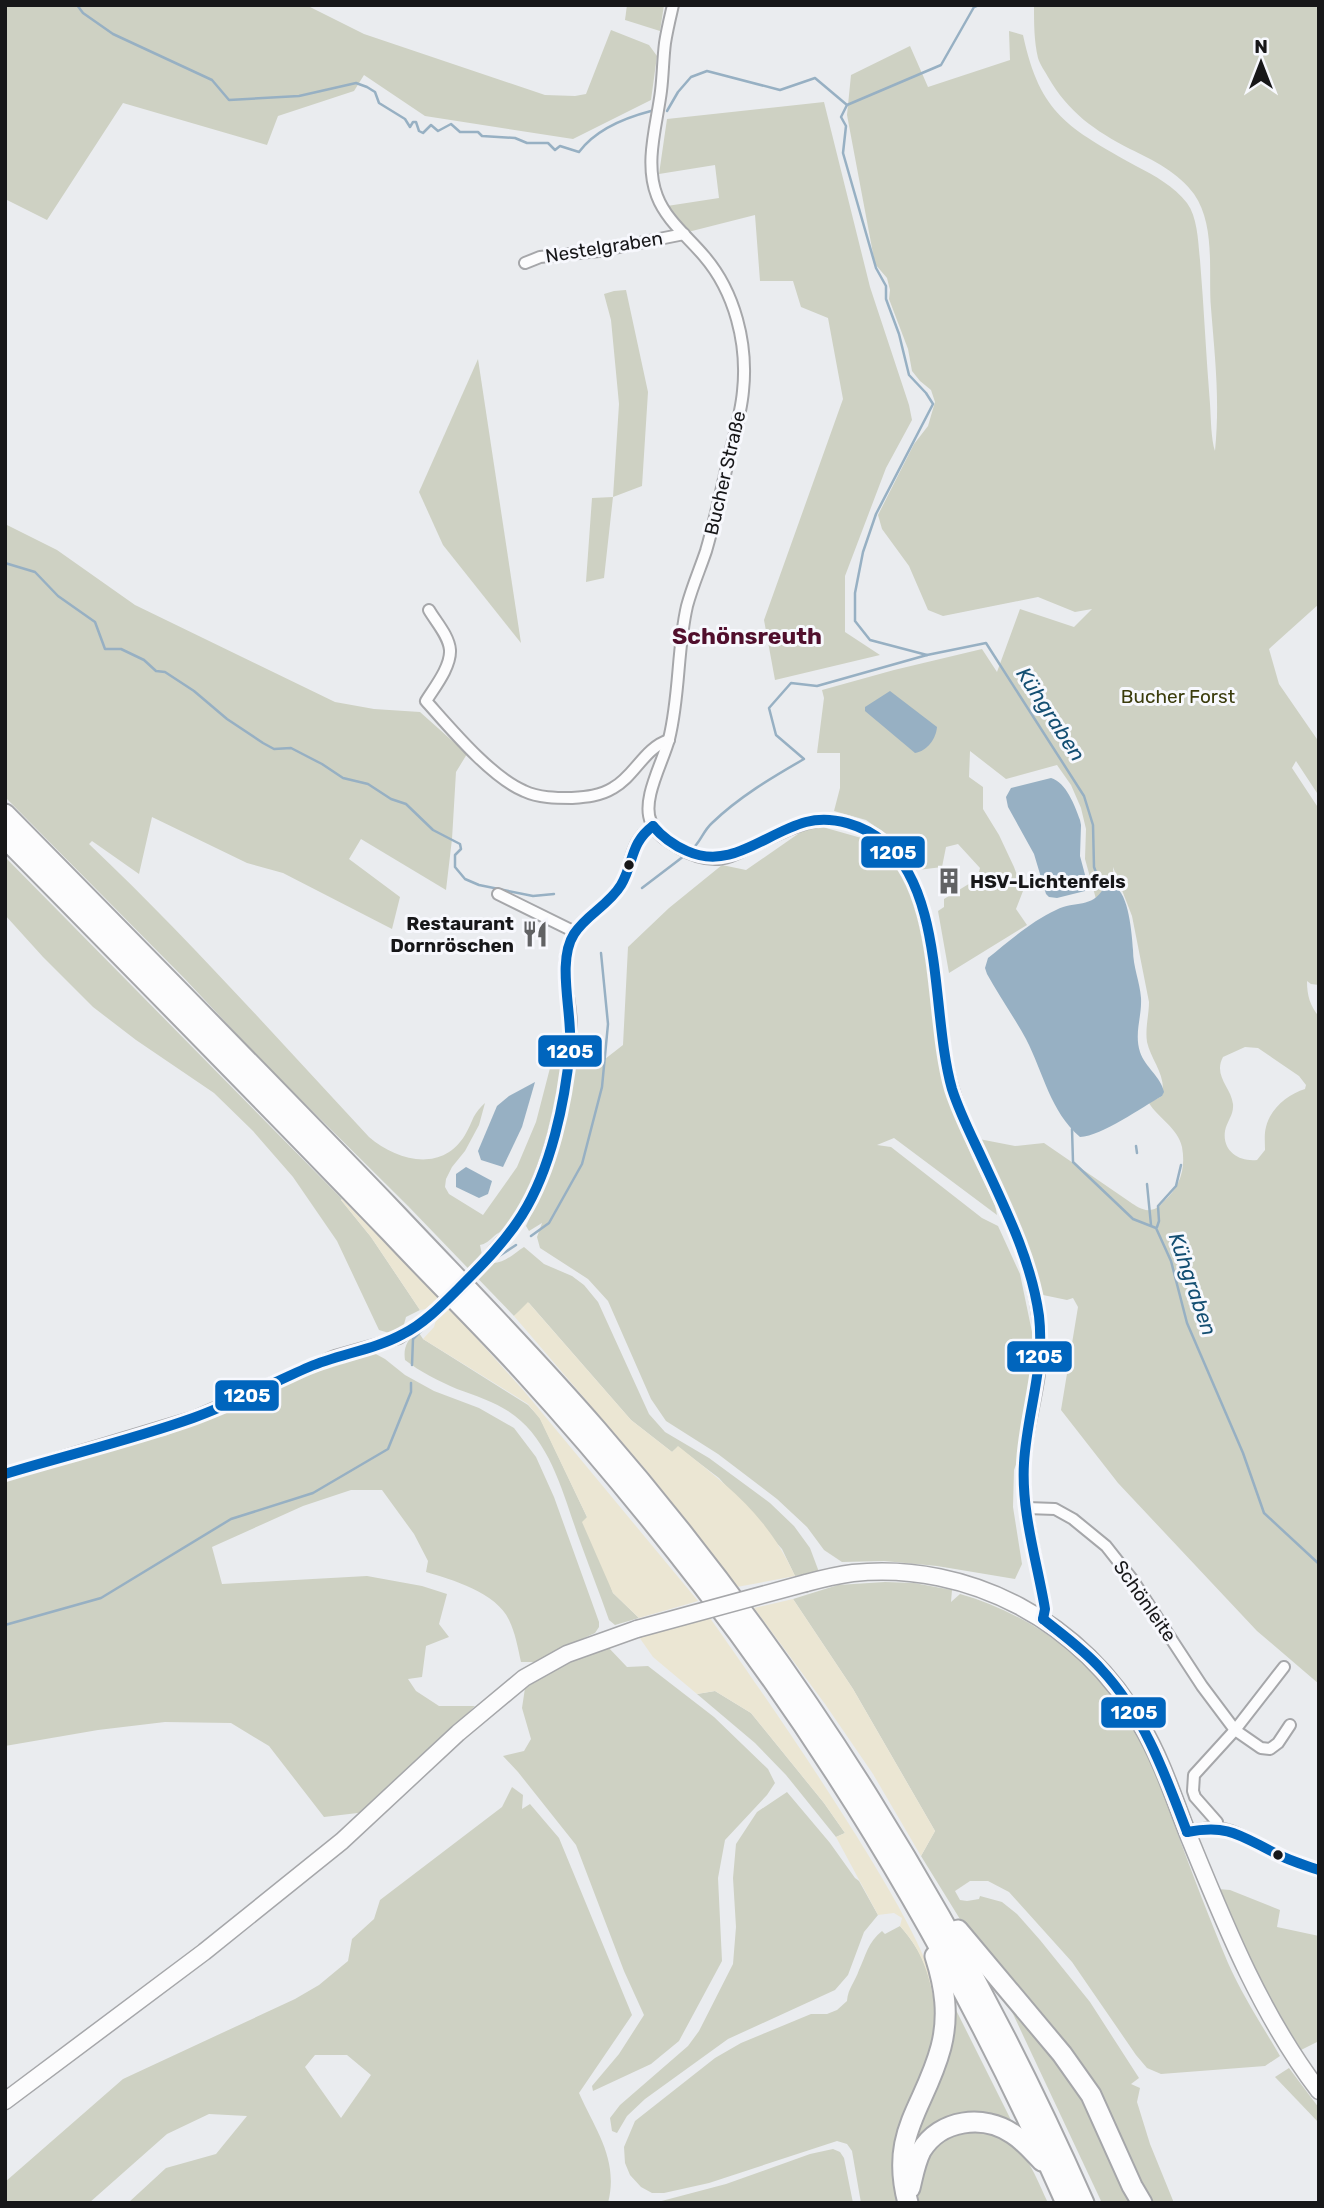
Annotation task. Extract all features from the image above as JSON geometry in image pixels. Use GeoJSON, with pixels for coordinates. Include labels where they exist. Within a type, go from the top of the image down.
{"type":"FeatureCollection","features":[{"type":"Feature","properties":{"kind":"highway"},"geometry":{"type":"LineString","coordinates":[[5,814],[506,1329],[598,1431],[718,1579],[840,1753],[1024,2075],[1084,2203]]}},
{"type":"Feature","properties":{"kind":"highway"},"geometry":{"type":"LineString","coordinates":[[5,838],[341,1181],[522,1370],[587,1444],[705,1588],[926,1906],[1062,2054],[1091,2095],[1142,2203]]}},
{"type":"Feature","properties":{"kind":"highway"},"geometry":{"type":"LineString","coordinates":[[926,1906],[1066,2203]]}},
{"type":"Feature","properties":{"kind":"highway"},"geometry":{"type":"LineString","coordinates":[[907,2201],[902,2168],[904,2142],[940,2049],[945,2014],[944,1986],[926,1906]]}},
{"type":"Feature","properties":{"kind":"highway"},"geometry":{"type":"LineString","coordinates":[[907,2201],[916,2164],[928,2142],[947,2127],[960,2123],[991,2123],[1015,2135],[1052,2171]]}},
{"type":"Feature","properties":{"kind":"street","name":"Bucher Straße"},"geometry":{"type":"LineString","coordinates":[[653,827],[648,812],[649,798],[669,740],[685,616],[712,528],[741,408],[744,381],[741,337],[725,285],[663,208],[655,192],[652,158],[654,137],[665,42],[673,5]]}},
{"type":"Feature","properties":{"kind":"street","name":"Nestelgraben"},"geometry":{"type":"LineString","coordinates":[[525,262],[540,257],[599,251],[684,234]]}},
{"type":"Feature","properties":{"kind":"street"},"geometry":{"type":"LineString","coordinates":[[429,610],[445,635],[450,651],[448,662],[426,701],[478,756],[524,791],[567,798],[590,797],[620,784],[656,745],[669,740]]}},
{"type":"Feature","properties":{"kind":"street"},"geometry":{"type":"LineString","coordinates":[[489,1256],[522,1215],[537,1186],[553,1135],[566,1077],[570,1043],[566,963],[569,943],[575,932],[616,893],[625,877],[639,836],[653,827],[662,837],[688,853],[720,859],[799,824],[825,820],[854,825],[876,836],[893,851],[910,878],[928,933],[940,1007],[943,1048],[951,1085],[961,1114],[1016,1231],[1028,1272],[1041,1337],[1040,1372],[1024,1461],[1024,1487],[1045,1609],[1043,1619]]}},
{"type":"Feature","properties":{"kind":"street"},"geometry":{"type":"LineString","coordinates":[[498,894],[575,932]]}},
{"type":"Feature","properties":{"kind":"street"},"geometry":{"type":"LineString","coordinates":[[5,1474],[194,1418],[335,1356],[399,1338],[428,1318]]}},
{"type":"Feature","properties":{"kind":"street","name":"Schönleite"},"geometry":{"type":"LineString","coordinates":[[1027,1508],[1055,1509],[1073,1519],[1106,1546],[1132,1578],[1202,1686],[1235,1730],[1261,1748],[1270,1749],[1278,1743],[1290,1725]]}},
{"type":"Feature","properties":{"kind":"street"},"geometry":{"type":"LineString","coordinates":[[5,2101],[204,1952],[331,1849],[458,1733],[524,1678],[567,1654],[637,1629],[806,1583],[852,1573],[899,1572],[923,1574],[986,1590],[1043,1619],[1102,1670],[1125,1698],[1156,1752],[1233,1942],[1261,1999],[1284,2041],[1319,2091]]}},
{"type":"Feature","properties":{"kind":"street"},"geometry":{"type":"LineString","coordinates":[[1212,1827],[1217,1822],[1195,1797],[1194,1775],[1235,1730],[1284,1667]]}},
{"type":"Feature","properties":{"kind":"street"},"geometry":{"type":"LineString","coordinates":[[1187,1832],[1212,1827],[1229,1829],[1277,1855],[1319,1870]]}},
{"type":"Feature","properties":{"kind":"green space"},"geometry":{"type":"Polygon","coordinates":[[[5,5],[306,5],[364,34],[545,95],[586,94],[611,30],[649,45],[657,56],[651,100],[573,139],[425,116],[364,75],[354,91],[278,116],[267,145],[123,103],[47,220],[5,199],[5,5]]]}},
{"type":"Feature","properties":{"kind":"green space"},"geometry":{"type":"Polygon","coordinates":[[[627,5],[664,5],[660,31],[625,20],[627,5]]]}},
{"type":"Feature","properties":{"kind":"green space","name":"Bucher Forst"},"geometry":{"type":"Polygon","coordinates":[[[1034,5],[1319,5],[1319,604],[1269,649],[1279,684],[1319,742],[1319,796],[1296,761],[1292,768],[1319,809],[1319,985],[1307,981],[1310,1000],[1319,1017],[1319,1684],[1257,1631],[1118,1483],[1061,1410],[1078,1307],[1073,1298],[1067,1300],[1043,1295],[1013,1213],[979,1139],[1015,1146],[1044,1143],[1132,1204],[1145,1210],[1160,1206],[1174,1190],[1180,1177],[1183,1155],[1180,1140],[1149,1103],[1162,1096],[1163,1089],[1161,1075],[1147,1042],[1149,1002],[1132,916],[1113,867],[1114,886],[1096,899],[1085,859],[1086,829],[1071,785],[1057,765],[1006,779],[970,751],[969,777],[983,787],[983,809],[1014,867],[1023,891],[1016,909],[1027,925],[949,973],[938,911],[944,907],[944,899],[977,879],[980,868],[958,844],[946,847],[942,867],[910,871],[892,846],[896,841],[866,820],[834,811],[840,788],[840,753],[817,753],[824,698],[822,690],[982,649],[997,672],[1020,609],[1074,627],[1092,609],[1075,612],[1038,597],[943,616],[928,610],[909,566],[882,529],[878,515],[914,444],[928,426],[935,402],[931,390],[912,371],[908,349],[889,299],[887,278],[875,264],[847,115],[851,75],[910,46],[928,87],[1010,60],[1009,31],[1023,35],[1038,84],[1061,116],[1092,141],[1170,186],[1182,197],[1191,209],[1198,238],[1211,429],[1215,451],[1217,397],[1210,250],[1206,220],[1201,207],[1188,186],[1173,173],[1094,127],[1065,101],[1039,61],[1034,5]],[[1245,1047],[1223,1057],[1220,1064],[1221,1076],[1233,1104],[1225,1131],[1226,1144],[1233,1154],[1250,1160],[1257,1160],[1265,1150],[1266,1127],[1271,1114],[1286,1098],[1305,1089],[1306,1085],[1299,1076],[1258,1048],[1245,1047]]]}},
{"type":"Feature","properties":{"kind":"green space"},"geometry":{"type":"Polygon","coordinates":[[[824,102],[870,287],[912,420],[886,468],[845,576],[845,632],[880,655],[775,680],[764,620],[843,399],[828,318],[801,307],[793,281],[760,281],[755,215],[688,232],[667,206],[719,198],[715,165],[659,174],[667,119],[824,102]]]}},
{"type":"Feature","properties":{"kind":"green space"},"geometry":{"type":"Polygon","coordinates":[[[626,290],[648,392],[642,486],[613,497],[619,404],[611,320],[604,294],[626,290]]]}},
{"type":"Feature","properties":{"kind":"green space"},"geometry":{"type":"Polygon","coordinates":[[[478,359],[521,643],[443,545],[419,492],[478,359]]]}},
{"type":"Feature","properties":{"kind":"green space"},"geometry":{"type":"Polygon","coordinates":[[[613,497],[604,578],[586,582],[592,498],[613,497]]]}},
{"type":"Feature","properties":{"kind":"green space"},"geometry":{"type":"Polygon","coordinates":[[[5,524],[57,550],[135,605],[335,702],[374,709],[420,712],[467,754],[456,772],[446,890],[361,839],[349,859],[400,897],[392,929],[283,873],[247,863],[152,817],[139,874],[92,841],[89,844],[196,951],[369,1137],[380,1145],[406,1157],[432,1159],[444,1155],[465,1135],[475,1115],[485,1103],[479,1125],[465,1151],[452,1167],[445,1187],[449,1194],[483,1215],[517,1167],[536,1122],[550,1068],[545,1063],[547,1054],[561,1035],[564,1038],[562,1079],[553,1118],[528,1197],[507,1229],[480,1245],[482,1255],[486,1262],[497,1263],[524,1247],[544,1264],[572,1276],[584,1285],[598,1302],[649,1414],[665,1432],[709,1458],[770,1503],[794,1526],[810,1548],[819,1572],[795,1576],[782,1549],[719,1478],[678,1447],[672,1452],[631,1420],[529,1303],[514,1316],[5,797],[5,524]]]}},
{"type":"Feature","properties":{"kind":"green space"},"geometry":{"type":"Polygon","coordinates":[[[819,826],[879,843],[896,862],[905,879],[925,933],[939,1060],[950,1104],[997,1215],[894,1138],[877,1145],[891,1147],[982,1218],[998,1226],[1020,1274],[1032,1332],[1033,1365],[1014,1470],[1013,1507],[1022,1564],[1015,1579],[937,1566],[884,1561],[842,1562],[824,1550],[807,1527],[777,1499],[718,1454],[666,1421],[651,1399],[608,1301],[588,1279],[540,1248],[537,1237],[542,1223],[529,1231],[526,1226],[557,1143],[576,1057],[605,1059],[623,1045],[628,947],[669,908],[722,865],[746,870],[808,827],[819,826]]]}},
{"type":"Feature","properties":{"kind":"green space"},"geometry":{"type":"Polygon","coordinates":[[[5,857],[342,1199],[420,1310],[406,1317],[403,1328],[389,1333],[379,1330],[337,1241],[293,1177],[253,1131],[214,1093],[93,1007],[5,915],[5,857]]]}},
{"type":"Feature","properties":{"kind":"green space"},"geometry":{"type":"Polygon","coordinates":[[[417,1330],[423,1339],[528,1405],[540,1418],[587,1517],[613,1593],[639,1618],[615,1625],[609,1620],[556,1475],[539,1442],[528,1428],[508,1411],[457,1389],[405,1360],[407,1344],[417,1330]]]}},
{"type":"Feature","properties":{"kind":"green space"},"geometry":{"type":"Polygon","coordinates":[[[374,1353],[434,1391],[479,1408],[514,1428],[536,1457],[554,1497],[599,1622],[595,1633],[536,1662],[521,1662],[513,1630],[503,1610],[472,1589],[426,1572],[428,1561],[414,1534],[382,1490],[351,1490],[303,1506],[212,1547],[222,1584],[367,1576],[422,1586],[447,1594],[439,1624],[449,1637],[426,1646],[422,1677],[408,1679],[416,1691],[439,1706],[475,1706],[366,1812],[324,1817],[269,1746],[231,1723],[165,1722],[5,1746],[5,1478],[127,1442],[165,1436],[345,1359],[374,1353]]]}},
{"type":"Feature","properties":{"kind":"green space"},"geometry":{"type":"Polygon","coordinates":[[[914,1583],[952,1590],[951,1602],[960,1594],[982,1601],[1044,1632],[1098,1678],[1124,1710],[1142,1742],[1228,1963],[1280,2056],[1265,2066],[1161,2074],[1147,2068],[1072,1962],[1009,1892],[988,1881],[970,1881],[955,1891],[960,1900],[979,1899],[980,1896],[1002,1902],[1017,1914],[1090,2002],[1139,2078],[1131,2084],[1140,2088],[1137,2102],[1150,2144],[1174,2203],[1148,2203],[1122,2154],[963,1924],[921,1856],[935,1831],[853,1689],[793,1599],[838,1585],[914,1583]]]}},
{"type":"Feature","properties":{"kind":"green space"},"geometry":{"type":"Polygon","coordinates":[[[607,1646],[627,1667],[648,1666],[714,1717],[768,1769],[775,1783],[725,1840],[718,1878],[722,1961],[679,2041],[651,2064],[593,2091],[592,2086],[619,2054],[644,2015],[624,1971],[576,1845],[503,1756],[524,1751],[531,1739],[522,1708],[525,1688],[568,1662],[607,1646]]]}},
{"type":"Feature","properties":{"kind":"green space"},"geometry":{"type":"Polygon","coordinates":[[[715,1691],[751,1713],[845,1833],[836,1837],[786,1775],[755,1743],[697,1694],[715,1691]]]}},
{"type":"Feature","properties":{"kind":"green space"},"geometry":{"type":"Polygon","coordinates":[[[512,1787],[523,1795],[522,1809],[530,1804],[559,1838],[632,2015],[579,2093],[599,2133],[608,2159],[611,2187],[608,2203],[128,2203],[166,2168],[216,2154],[247,2116],[209,2114],[167,2134],[89,2203],[5,2203],[5,2182],[123,2079],[295,1999],[319,1985],[348,1961],[352,1939],[374,1919],[380,1900],[502,1807],[512,1787]],[[315,2055],[305,2067],[341,2118],[371,2075],[347,2055],[315,2055]]]}},
{"type":"Feature","properties":{"kind":"green space"},"geometry":{"type":"Polygon","coordinates":[[[787,1792],[859,1881],[878,1915],[864,1932],[848,1975],[835,1990],[728,2039],[645,2099],[627,2116],[617,2133],[612,2131],[610,2118],[620,2105],[688,2046],[699,2031],[733,1964],[736,1927],[733,1878],[736,1844],[757,1812],[787,1792]]]}},
{"type":"Feature","properties":{"kind":"green space"},"geometry":{"type":"Polygon","coordinates":[[[1218,1889],[1230,1890],[1280,1910],[1277,1927],[1319,1936],[1319,2041],[1299,2051],[1253,1970],[1218,1889]]]}},
{"type":"Feature","properties":{"kind":"green space"},"geometry":{"type":"Polygon","coordinates":[[[900,1926],[922,1958],[933,1995],[935,1990],[936,2026],[926,2061],[907,2108],[899,2203],[861,2203],[852,2151],[847,2144],[837,2141],[709,2183],[664,2193],[652,2193],[641,2187],[630,2175],[625,2163],[624,2147],[635,2121],[715,2058],[741,2043],[811,2014],[827,2014],[837,2010],[847,2001],[873,1940],[882,1931],[885,1934],[900,1926]]]}},
{"type":"Feature","properties":{"kind":"green space"},"geometry":{"type":"Polygon","coordinates":[[[1005,1997],[1036,2030],[1078,2092],[1134,2203],[1102,2203],[1005,1997]]]}},
{"type":"Feature","properties":{"kind":"green space"},"geometry":{"type":"Polygon","coordinates":[[[953,2009],[956,2010],[1011,2120],[988,2114],[913,2152],[916,2126],[953,2009]]]}},
{"type":"Feature","properties":{"kind":"green space"},"geometry":{"type":"Polygon","coordinates":[[[1289,2068],[1319,2108],[1319,2123],[1275,2077],[1289,2068]]]}},
{"type":"Feature","properties":{"kind":"green space"},"geometry":{"type":"Polygon","coordinates":[[[976,2129],[999,2135],[1016,2147],[1029,2164],[1048,2203],[917,2203],[916,2191],[931,2149],[952,2134],[976,2129]]]}},
{"type":"Feature","properties":{"kind":"green space"},"geometry":{"type":"Polygon","coordinates":[[[833,2149],[840,2152],[844,2158],[853,2203],[654,2203],[726,2184],[810,2154],[833,2149]]]}},
{"type":"Feature","properties":{"kind":"sand"},"geometry":{"type":"Polygon","coordinates":[[[342,1199],[462,1322],[524,1391],[698,1601],[639,1618],[613,1593],[582,1522],[587,1517],[540,1419],[528,1404],[423,1339],[434,1327],[436,1320],[432,1310],[420,1310],[342,1199]]]}},
{"type":"Feature","properties":{"kind":"sand"},"geometry":{"type":"Polygon","coordinates":[[[528,1302],[631,1420],[672,1452],[678,1446],[745,1503],[772,1536],[795,1576],[737,1587],[651,1476],[514,1316],[528,1302]]]}},
{"type":"Feature","properties":{"kind":"sand"},"geometry":{"type":"Polygon","coordinates":[[[793,1599],[853,1689],[935,1831],[921,1856],[873,1774],[754,1608],[793,1599]]]}},
{"type":"Feature","properties":{"kind":"sand"},"geometry":{"type":"Polygon","coordinates":[[[710,1618],[800,1748],[878,1871],[909,1926],[929,1969],[933,1996],[922,1959],[900,1926],[902,1918],[894,1913],[878,1915],[836,1837],[845,1833],[751,1713],[715,1691],[697,1694],[653,1657],[639,1637],[710,1618]]]}},
{"type":"Feature","properties":{"kind":"water"},"geometry":{"type":"Polygon","coordinates":[[[890,691],[937,727],[933,740],[923,750],[915,753],[865,711],[865,707],[890,691]]]}},
{"type":"Feature","properties":{"kind":"water"},"geometry":{"type":"Polygon","coordinates":[[[1051,778],[1065,789],[1080,820],[1080,856],[1088,886],[1085,891],[1057,898],[1046,894],[1034,854],[1008,807],[1006,797],[1011,788],[1051,778]]]}},
{"type":"Feature","properties":{"kind":"water"},"geometry":{"type":"Polygon","coordinates":[[[1114,886],[1123,897],[1131,925],[1141,998],[1138,1038],[1140,1052],[1164,1092],[1162,1096],[1099,1132],[1080,1137],[1054,1104],[1026,1039],[985,968],[988,958],[1038,920],[1063,907],[1088,902],[1104,888],[1114,886]]]}},
{"type":"Feature","properties":{"kind":"water"},"geometry":{"type":"Polygon","coordinates":[[[535,1082],[522,1127],[503,1167],[481,1160],[478,1151],[497,1106],[535,1082]]]}},
{"type":"Feature","properties":{"kind":"water"},"geometry":{"type":"Polygon","coordinates":[[[466,1167],[492,1181],[488,1194],[479,1198],[456,1187],[456,1174],[466,1167]]]}},
{"type":"Feature","properties":{"kind":"waterway"},"geometry":{"type":"LineString","coordinates":[[77,5],[83,13],[113,34],[212,80],[229,100],[299,96],[356,83],[375,92],[379,103],[405,119],[410,127],[416,122],[419,131],[423,133],[431,125],[438,131],[451,124],[460,132],[515,138],[527,143],[548,143],[555,150],[560,146],[579,152],[611,125],[651,111]]}},
{"type":"Feature","properties":{"kind":"waterway","name":"Kühgraben"},"geometry":{"type":"LineString","coordinates":[[979,5],[974,7],[941,65],[847,105],[841,117],[846,126],[843,153],[876,268],[886,286],[886,299],[899,334],[909,375],[933,404],[876,514],[863,552],[855,593],[855,621],[870,640],[927,655],[986,643],[1084,796],[1093,825],[1094,867],[1103,891]]}},
{"type":"Feature","properties":{"kind":"waterway"},"geometry":{"type":"LineString","coordinates":[[667,111],[691,77],[707,71],[780,90],[815,78],[847,105]]}},
{"type":"Feature","properties":{"kind":"waterway"},"geometry":{"type":"LineString","coordinates":[[5,563],[35,572],[58,596],[95,622],[105,649],[121,649],[144,660],[156,671],[165,672],[194,691],[227,719],[274,749],[291,748],[343,778],[368,784],[391,799],[406,804],[433,830],[460,844],[461,849],[455,855],[455,867],[465,879],[479,885],[533,896],[554,894]]}},
{"type":"Feature","properties":{"kind":"waterway"},"geometry":{"type":"LineString","coordinates":[[692,849],[709,826],[733,805],[804,759],[776,735],[769,708],[791,683],[817,686],[927,655]]}},
{"type":"Feature","properties":{"kind":"waterway"},"geometry":{"type":"LineString","coordinates":[[642,888],[684,856]]}},
{"type":"Feature","properties":{"kind":"waterway"},"geometry":{"type":"LineString","coordinates":[[531,1236],[549,1223],[582,1164],[602,1087],[608,1024],[601,953]]}},
{"type":"Feature","properties":{"kind":"waterway","name":"Kühgraben"},"geometry":{"type":"LineString","coordinates":[[1072,1129],[1073,1162],[1133,1219],[1156,1228],[1171,1261],[1187,1323],[1243,1453],[1264,1513],[1319,1564]]}},
{"type":"Feature","properties":{"kind":"waterway"},"geometry":{"type":"LineString","coordinates":[[1136,1146],[1137,1153]]}},
{"type":"Feature","properties":{"kind":"waterway"},"geometry":{"type":"LineString","coordinates":[[1157,1227],[1158,1206],[1176,1186],[1181,1165]]}},
{"type":"Feature","properties":{"kind":"waterway"},"geometry":{"type":"LineString","coordinates":[[1147,1184],[1151,1225]]}},
{"type":"Feature","properties":{"kind":"waterway"},"geometry":{"type":"LineString","coordinates":[[496,1258],[516,1245]]}},
{"type":"Feature","properties":{"kind":"waterway"},"geometry":{"type":"LineString","coordinates":[[412,1365],[413,1339],[427,1325]]}},
{"type":"Feature","properties":{"kind":"waterway"},"geometry":{"type":"LineString","coordinates":[[5,1625],[101,1598],[231,1519],[313,1493],[388,1449],[411,1392],[411,1383]]}},
{"type":"Feature","properties":{"kind":"tunnel"},"geometry":{"type":"LineString","coordinates":[[428,1318],[489,1256]]}},
{"type":"Feature","properties":{"kind":"transit line","name":"1205"},"geometry":{"type":"LineString","coordinates":[[653,826],[664,838],[682,849],[703,856],[718,856],[733,854],[806,822],[826,820],[847,823],[867,831],[885,843],[904,866],[918,894],[933,959],[952,1089],[1023,1252],[1039,1316],[1040,1354],[1026,1444],[1024,1481],[1027,1518],[1045,1609],[1043,1619]]}},
{"type":"Feature","properties":{"kind":"transit line","name":"1205"},"geometry":{"type":"LineString","coordinates":[[5,1474],[193,1418],[309,1367],[392,1339],[411,1330],[454,1293],[508,1235],[522,1215],[541,1177],[555,1135],[568,1069],[570,1035],[566,959],[569,946],[579,927],[621,885],[640,839],[653,826]]}},
{"type":"Feature","properties":{"kind":"transit line","name":"1205"},"geometry":{"type":"LineString","coordinates":[[1043,1619],[1094,1662],[1129,1706],[1152,1746],[1187,1832]]}},
{"type":"Feature","properties":{"kind":"transit line","name":"1205"},"geometry":{"type":"LineString","coordinates":[[1187,1832],[1214,1830],[1234,1833],[1287,1859],[1319,1870]]}},
{"type":"Feature","properties":{"kind":"place","name":"HSV-Lichtenfels"},"geometry":{"type":"Point","coordinates":[949,881]}},
{"type":"Feature","properties":{"kind":"place","name":"Restaurant Dornröschen"},"geometry":{"type":"Point","coordinates":[535,934]}},
{"type":"Feature","properties":{"kind":"district","name":"Schönsreuth"},"geometry":{"type":"Point","coordinates":[747,636]}}]}
